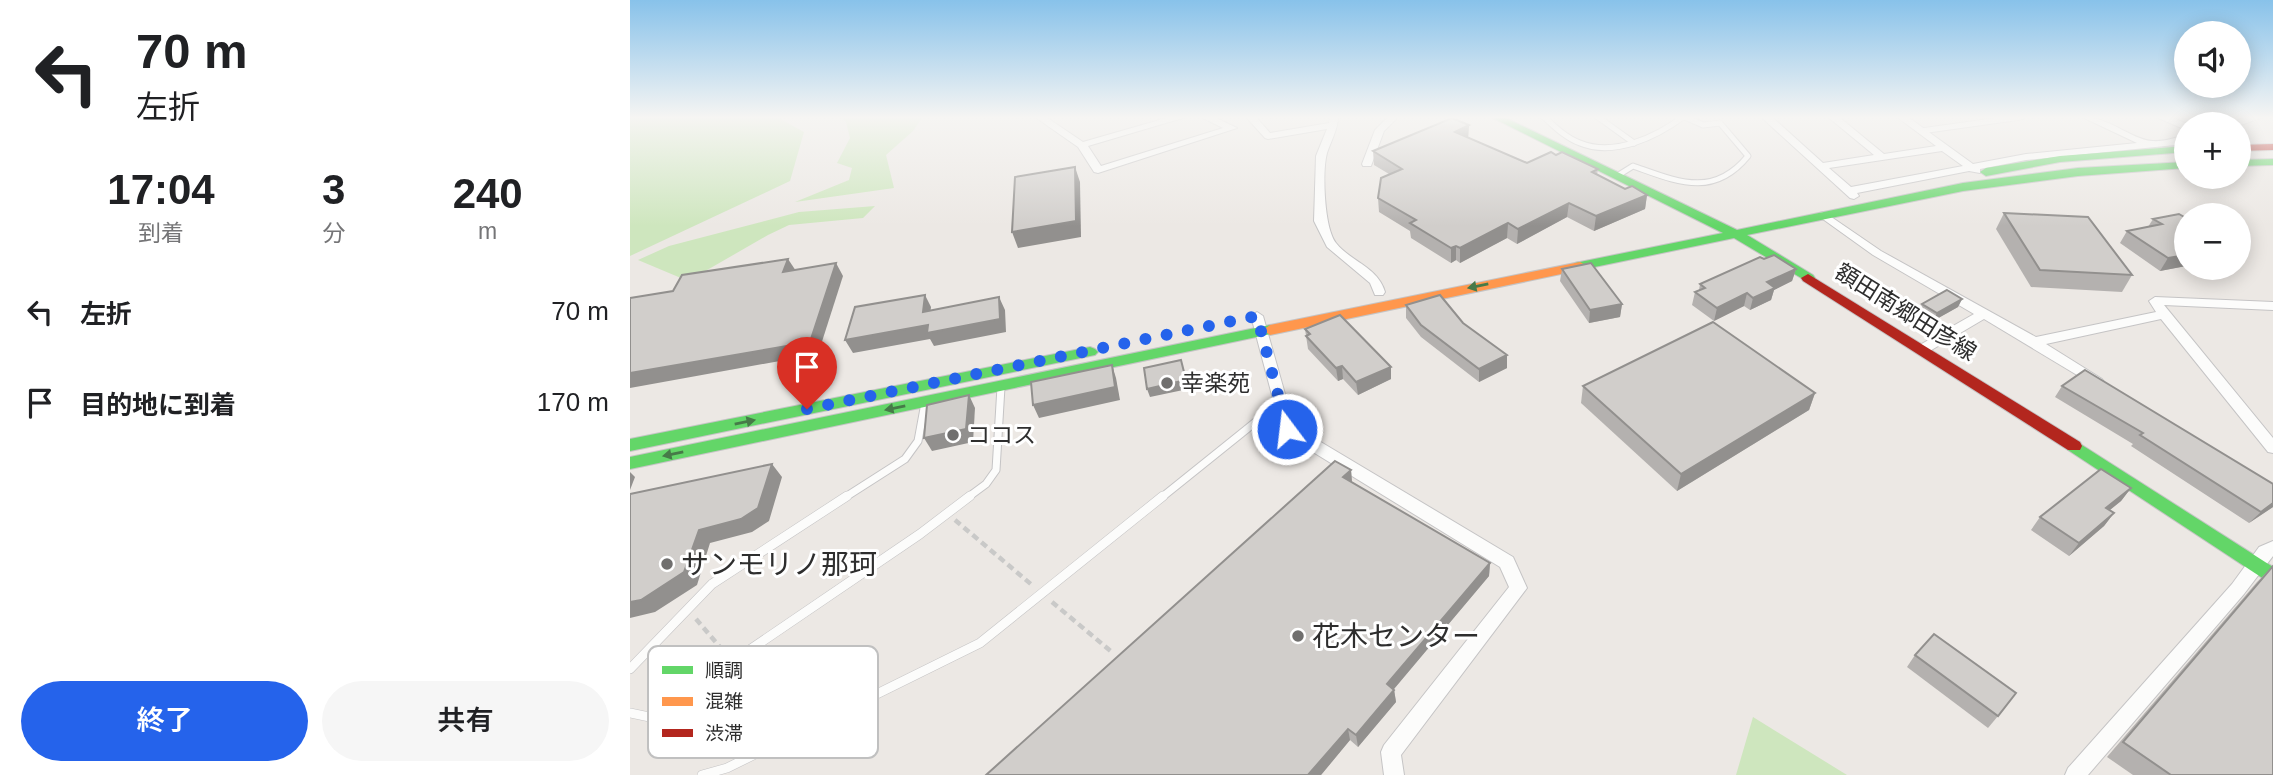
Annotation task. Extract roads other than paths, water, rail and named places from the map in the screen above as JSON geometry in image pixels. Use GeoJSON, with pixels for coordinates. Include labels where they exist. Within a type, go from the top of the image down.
{"type":"FeatureCollection","features":[{"type":"Feature","properties":{"kind":"street"},"geometry":{"type":"LineString","coordinates":[[1087,153],[1098,170],[1152,153]]}},
{"type":"Feature","properties":{"kind":"street"},"geometry":{"type":"LineString","coordinates":[[1322,153],[1320,221],[1331,246],[1376,282],[1379,292]]}},
{"type":"Feature","properties":{"kind":"street"},"geometry":{"type":"LineString","coordinates":[[1367,164],[1371,153]]}},
{"type":"Feature","properties":{"kind":"street","name":"額田南郷田彦線"},"geometry":{"type":"LineString","coordinates":[[1570,153],[1736,234],[1923,349],[2257,564],[2273,578]]}},
{"type":"Feature","properties":{"kind":"street"},"geometry":{"type":"LineString","coordinates":[[1807,153],[1852,194]]}},
{"type":"Feature","properties":{"kind":"street"},"geometry":{"type":"LineString","coordinates":[[1876,153],[1882,158]]}},
{"type":"Feature","properties":{"kind":"street"},"geometry":{"type":"LineString","coordinates":[[1821,166],[1912,153]]}},
{"type":"Feature","properties":{"kind":"street"},"geometry":{"type":"LineString","coordinates":[[1951,153],[1975,170],[2174,157]]}},
{"type":"Feature","properties":{"kind":"street"},"geometry":{"type":"LineString","coordinates":[[1975,170],[2026,157],[2059,153]]}},
{"type":"Feature","properties":{"kind":"street"},"geometry":{"type":"LineString","coordinates":[[630,463],[1001,386],[1379,292],[1975,170],[2111,153]]}},
{"type":"Feature","properties":{"kind":"street"},"geometry":{"type":"LineString","coordinates":[[2251,155],[2273,155]]}},
{"type":"Feature","properties":{"kind":"street"},"geometry":{"type":"LineString","coordinates":[[2251,163],[2273,162]]}},
{"type":"Feature","properties":{"kind":"street"},"geometry":{"type":"LineString","coordinates":[[630,445],[1736,234],[1925,194],[2078,172],[2174,166]]}},
{"type":"Feature","properties":{"kind":"street"},"geometry":{"type":"LineString","coordinates":[[2251,168],[2273,168]]}},
{"type":"Feature","properties":{"kind":"street"},"geometry":{"type":"LineString","coordinates":[[1925,194],[2174,171]]}},
{"type":"Feature","properties":{"kind":"street"},"geometry":{"type":"LineString","coordinates":[[1824,215],[1877,253],[2034,342],[2114,394]]}},
{"type":"Feature","properties":{"kind":"street"},"geometry":{"type":"LineString","coordinates":[[2273,306],[2155,301],[2273,448]]}},
{"type":"Feature","properties":{"kind":"street"},"geometry":{"type":"LineString","coordinates":[[1923,349],[1983,314]]}},
{"type":"Feature","properties":{"kind":"street"},"geometry":{"type":"LineString","coordinates":[[2034,342],[2164,314]]}},
{"type":"Feature","properties":{"kind":"street"},"geometry":{"type":"LineString","coordinates":[[1259,323],[1287,429],[1507,562],[1518,588],[1391,752],[1394,775]]}},
{"type":"Feature","properties":{"kind":"street"},"geometry":{"type":"LineString","coordinates":[[2075,775],[2238,589],[2265,552],[2273,548]]}},
{"type":"Feature","properties":{"kind":"lane"},"geometry":{"type":"LineString","coordinates":[[1617,176],[1633,166],[1693,184],[1715,179],[1740,167],[1748,156],[1746,153]]}},
{"type":"Feature","properties":{"kind":"lane"},"geometry":{"type":"LineString","coordinates":[[756,646],[948,514],[985,484],[996,470],[1001,386]]}},
{"type":"Feature","properties":{"kind":"lane"},"geometry":{"type":"LineString","coordinates":[[653,646],[712,584],[905,459],[919,441],[925,402]]}},
{"type":"Feature","properties":{"kind":"lane"},"geometry":{"type":"LineString","coordinates":[[878,694],[980,643],[1268,412],[1281,408]]}},
{"type":"Feature","properties":{"kind":"lane"},"geometry":{"type":"LineString","coordinates":[[630,669],[648,651]]}},
{"type":"Feature","properties":{"kind":"lane"},"geometry":{"type":"LineString","coordinates":[[630,713],[648,717]]}},
{"type":"Feature","properties":{"kind":"lane"},"geometry":{"type":"LineString","coordinates":[[702,775],[727,768],[747,758]]}},
{"type":"Feature","properties":{"kind":"place","name":"幸楽苑"},"geometry":{"type":"Point","coordinates":[1167,383]}},
{"type":"Feature","properties":{"kind":"place","name":"ココス"},"geometry":{"type":"Point","coordinates":[953,435]}},
{"type":"Feature","properties":{"kind":"place","name":"サンモリノ那珂"},"geometry":{"type":"Point","coordinates":[667,564]}},
{"type":"Feature","properties":{"kind":"place","name":"花木センター"},"geometry":{"type":"Point","coordinates":[1298,636]}}]}
